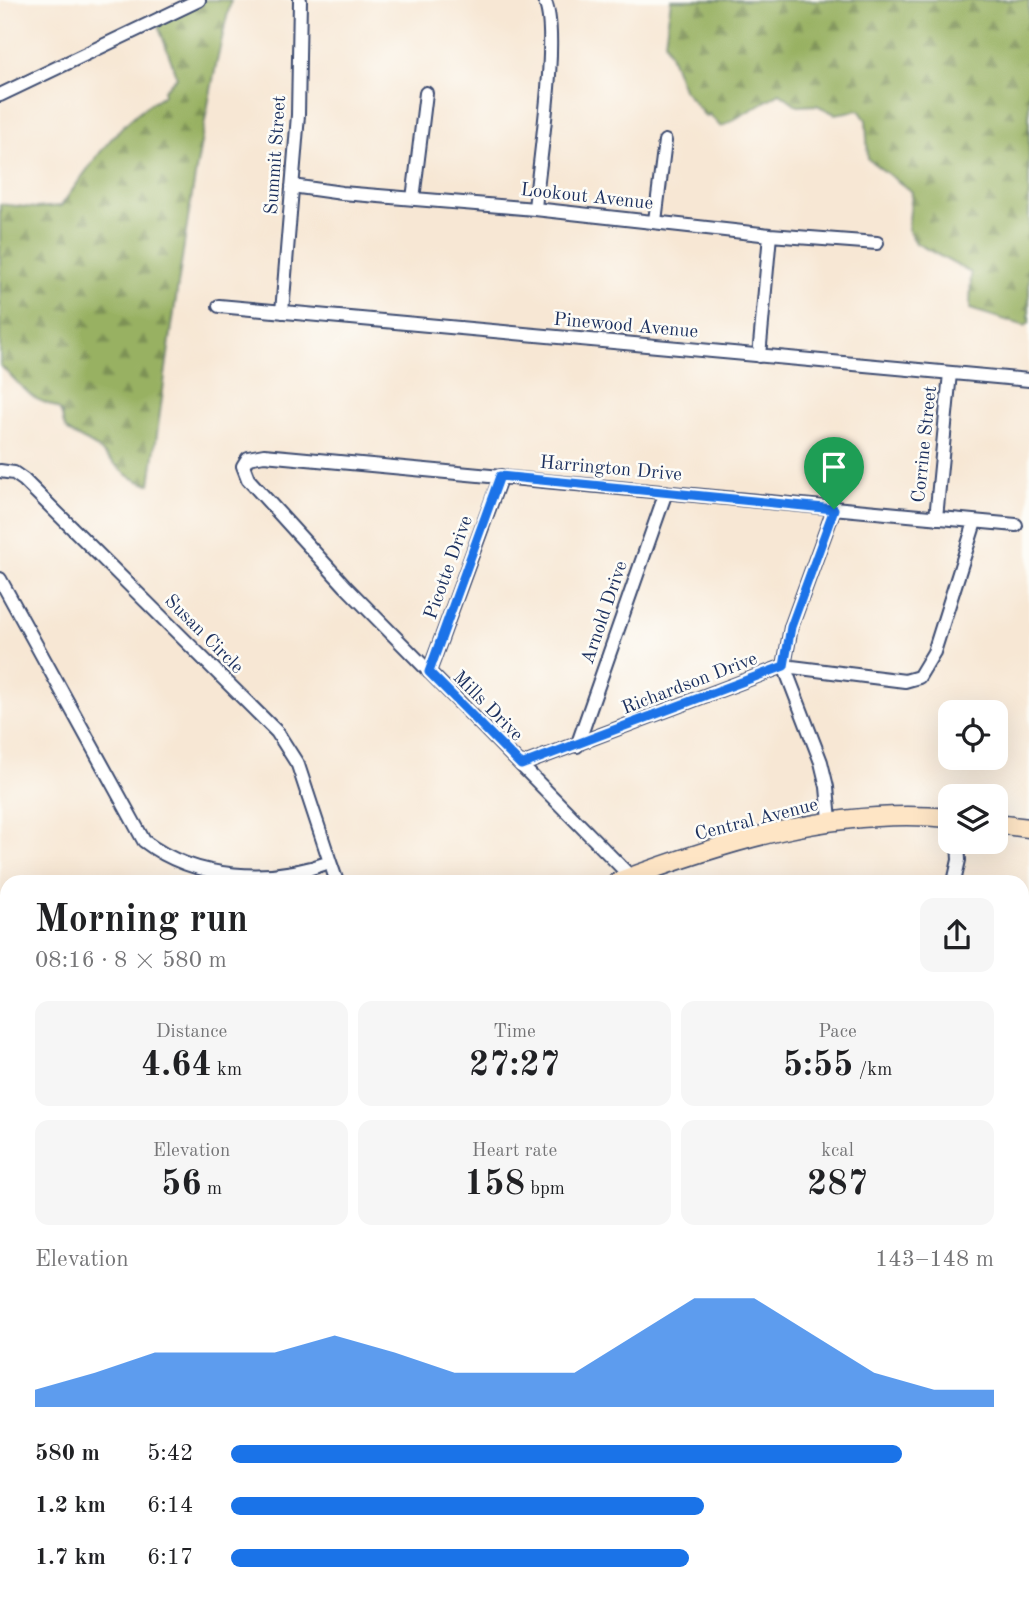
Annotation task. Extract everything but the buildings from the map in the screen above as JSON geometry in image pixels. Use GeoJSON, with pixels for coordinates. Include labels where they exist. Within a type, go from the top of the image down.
{"type":"FeatureCollection","features":[{"type":"Feature","properties":{"kind":"main road","name":"Central Avenue"},"geometry":{"type":"LineString","coordinates":[[639,875],[770,832],[830,820],[894,816],[938,818]]}},
{"type":"Feature","properties":{"kind":"main road"},"geometry":{"type":"LineString","coordinates":[[1008,825],[1029,828]]}},
{"type":"Feature","properties":{"kind":"street"},"geometry":{"type":"LineString","coordinates":[[163,0],[164,15]]}},
{"type":"Feature","properties":{"kind":"street"},"geometry":{"type":"LineString","coordinates":[[0,94],[200,0]]}},
{"type":"Feature","properties":{"kind":"street","name":"Summit Street"},"geometry":{"type":"LineString","coordinates":[[282,312],[298,115],[300,0]]}},
{"type":"Feature","properties":{"kind":"street"},"geometry":{"type":"LineString","coordinates":[[535,209],[548,74],[550,13],[544,0]]}},
{"type":"Feature","properties":{"kind":"street"},"geometry":{"type":"LineString","coordinates":[[413,199],[426,93]]}},
{"type":"Feature","properties":{"kind":"street"},"geometry":{"type":"LineString","coordinates":[[655,221],[665,141]]}},
{"type":"Feature","properties":{"kind":"street","name":"Lookout Avenue"},"geometry":{"type":"LineString","coordinates":[[292,186],[655,221],[771,235],[877,243]]}},
{"type":"Feature","properties":{"kind":"street"},"geometry":{"type":"LineString","coordinates":[[759,356],[771,235]]}},
{"type":"Feature","properties":{"kind":"street","name":"Pinewood Avenue"},"geometry":{"type":"LineString","coordinates":[[219,306],[1029,380]]}},
{"type":"Feature","properties":{"kind":"street","name":"Corrine Street"},"geometry":{"type":"LineString","coordinates":[[936,518],[950,373]]}},
{"type":"Feature","properties":{"kind":"street","name":"Harrington Drive"},"geometry":{"type":"LineString","coordinates":[[245,462],[248,458],[264,455],[1016,525]]}},
{"type":"Feature","properties":{"kind":"street","name":"Mills Drive"},"geometry":{"type":"LineString","coordinates":[[245,462],[244,472],[247,479],[346,587],[521,765],[620,875]]}},
{"type":"Feature","properties":{"kind":"street","name":"Susan Circle"},"geometry":{"type":"LineString","coordinates":[[0,471],[14,473],[24,480],[277,732],[298,765],[335,875]]}},
{"type":"Feature","properties":{"kind":"street","name":"Picotte Drive"},"geometry":{"type":"LineString","coordinates":[[429,672],[500,476]]}},
{"type":"Feature","properties":{"kind":"street","name":"Arnold Drive"},"geometry":{"type":"LineString","coordinates":[[577,746],[666,492]]}},
{"type":"Feature","properties":{"kind":"street"},"geometry":{"type":"LineString","coordinates":[[830,820],[821,762],[784,666],[791,627],[834,509]]}},
{"type":"Feature","properties":{"kind":"street","name":"Richardson Drive"},"geometry":{"type":"LineString","coordinates":[[521,765],[784,666],[905,681],[919,677],[934,652],[975,522]]}},
{"type":"Feature","properties":{"kind":"street"},"geometry":{"type":"LineString","coordinates":[[0,579],[144,841],[161,853],[191,865],[248,875]]}},
{"type":"Feature","properties":{"kind":"street"},"geometry":{"type":"LineString","coordinates":[[956,875],[959,854]]}},
{"type":"Feature","properties":{"kind":"street"},"geometry":{"type":"LineString","coordinates":[[268,875],[330,862]]}},
{"type":"Feature","properties":{"kind":"green space"},"geometry":{"type":"Polygon","coordinates":[[[203,0],[231,0],[194,181],[150,484],[128,475],[97,448],[68,431],[60,410],[32,396],[0,365],[0,204],[36,208],[61,206],[119,130],[164,95],[164,90],[177,77],[157,22],[203,0]]]}},
{"type":"Feature","properties":{"kind":"green space"},"geometry":{"type":"Polygon","coordinates":[[[671,0],[1029,0],[1029,323],[1025,326],[970,309],[971,273],[916,243],[908,229],[912,192],[868,159],[866,120],[859,110],[835,114],[817,105],[798,106],[780,93],[721,127],[709,114],[706,117],[683,89],[665,41],[671,0]]]}},
{"type":"Feature","properties":{"kind":"route"},"geometry":{"type":"LineString","coordinates":[[500,476],[834,509],[791,627],[784,666],[521,765],[429,672],[500,476]]}}]}
